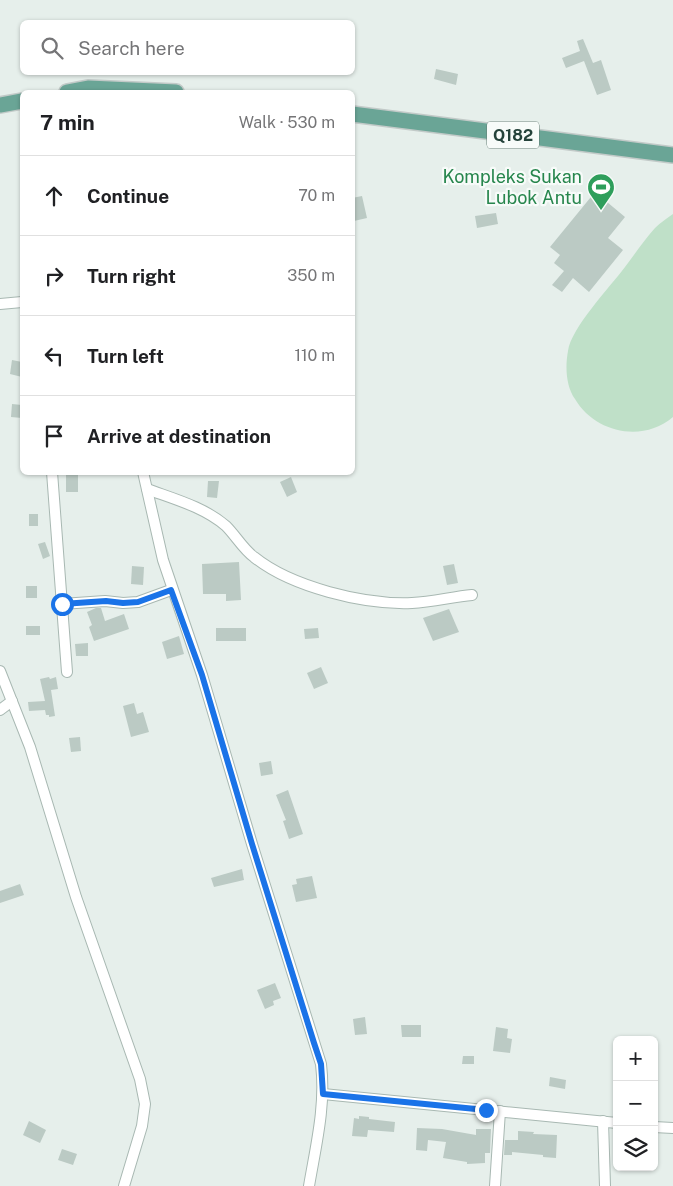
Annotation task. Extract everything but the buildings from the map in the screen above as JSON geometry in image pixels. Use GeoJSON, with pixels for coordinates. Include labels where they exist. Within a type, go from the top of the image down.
{"type":"FeatureCollection","features":[{"type":"Feature","properties":{"kind":"main road"},"geometry":{"type":"LineString","coordinates":[[0,106],[20,101]]}},
{"type":"Feature","properties":{"kind":"main road","name":"Q182"},"geometry":{"type":"LineString","coordinates":[[355,114],[673,155]]}},
{"type":"Feature","properties":{"kind":"street"},"geometry":{"type":"LineString","coordinates":[[0,304],[20,302]]}},
{"type":"Feature","properties":{"kind":"street"},"geometry":{"type":"LineString","coordinates":[[52,475],[67,672]]}},
{"type":"Feature","properties":{"kind":"street"},"geometry":{"type":"LineString","coordinates":[[144,475],[155,530],[171,590],[202,675],[249,834],[321,1064],[323,1094],[309,1186]]}},
{"type":"Feature","properties":{"kind":"street"},"geometry":{"type":"LineString","coordinates":[[147,489],[194,506],[213,516],[253,556],[273,570],[318,590],[373,600],[411,603],[472,594]]}},
{"type":"Feature","properties":{"kind":"street"},"geometry":{"type":"LineString","coordinates":[[62,604],[106,601],[138,602],[171,590]]}},
{"type":"Feature","properties":{"kind":"street"},"geometry":{"type":"LineString","coordinates":[[0,671],[30,747],[76,897],[140,1079],[145,1104],[142,1126],[128,1178],[124,1186]]}},
{"type":"Feature","properties":{"kind":"street"},"geometry":{"type":"LineString","coordinates":[[0,710],[12,702]]}},
{"type":"Feature","properties":{"kind":"street"},"geometry":{"type":"LineString","coordinates":[[323,1094],[613,1123]]}},
{"type":"Feature","properties":{"kind":"street"},"geometry":{"type":"LineString","coordinates":[[495,1186],[500,1111]]}},
{"type":"Feature","properties":{"kind":"street"},"geometry":{"type":"LineString","coordinates":[[603,1122],[605,1186]]}},
{"type":"Feature","properties":{"kind":"street"},"geometry":{"type":"LineString","coordinates":[[658,1127],[673,1128]]}},
{"type":"Feature","properties":{"kind":"green space"},"geometry":{"type":"Polygon","coordinates":[[[673,214],[673,417],[661,425],[648,430],[634,432],[620,430],[595,420],[584,411],[575,399],[567,376],[568,351],[576,331],[592,308],[651,233],[659,224],[673,214]]]}},
{"type":"Feature","properties":{"kind":"place","name":"Kompleks Sukan Lubok Antu"},"geometry":{"type":"Point","coordinates":[601,211]}},
{"type":"Feature","properties":{"kind":"route"},"geometry":{"type":"LineString","coordinates":[[62,604],[106,601],[138,602],[148,600],[171,590],[202,675],[252,844],[321,1064],[323,1094],[486,1110]]}}]}
